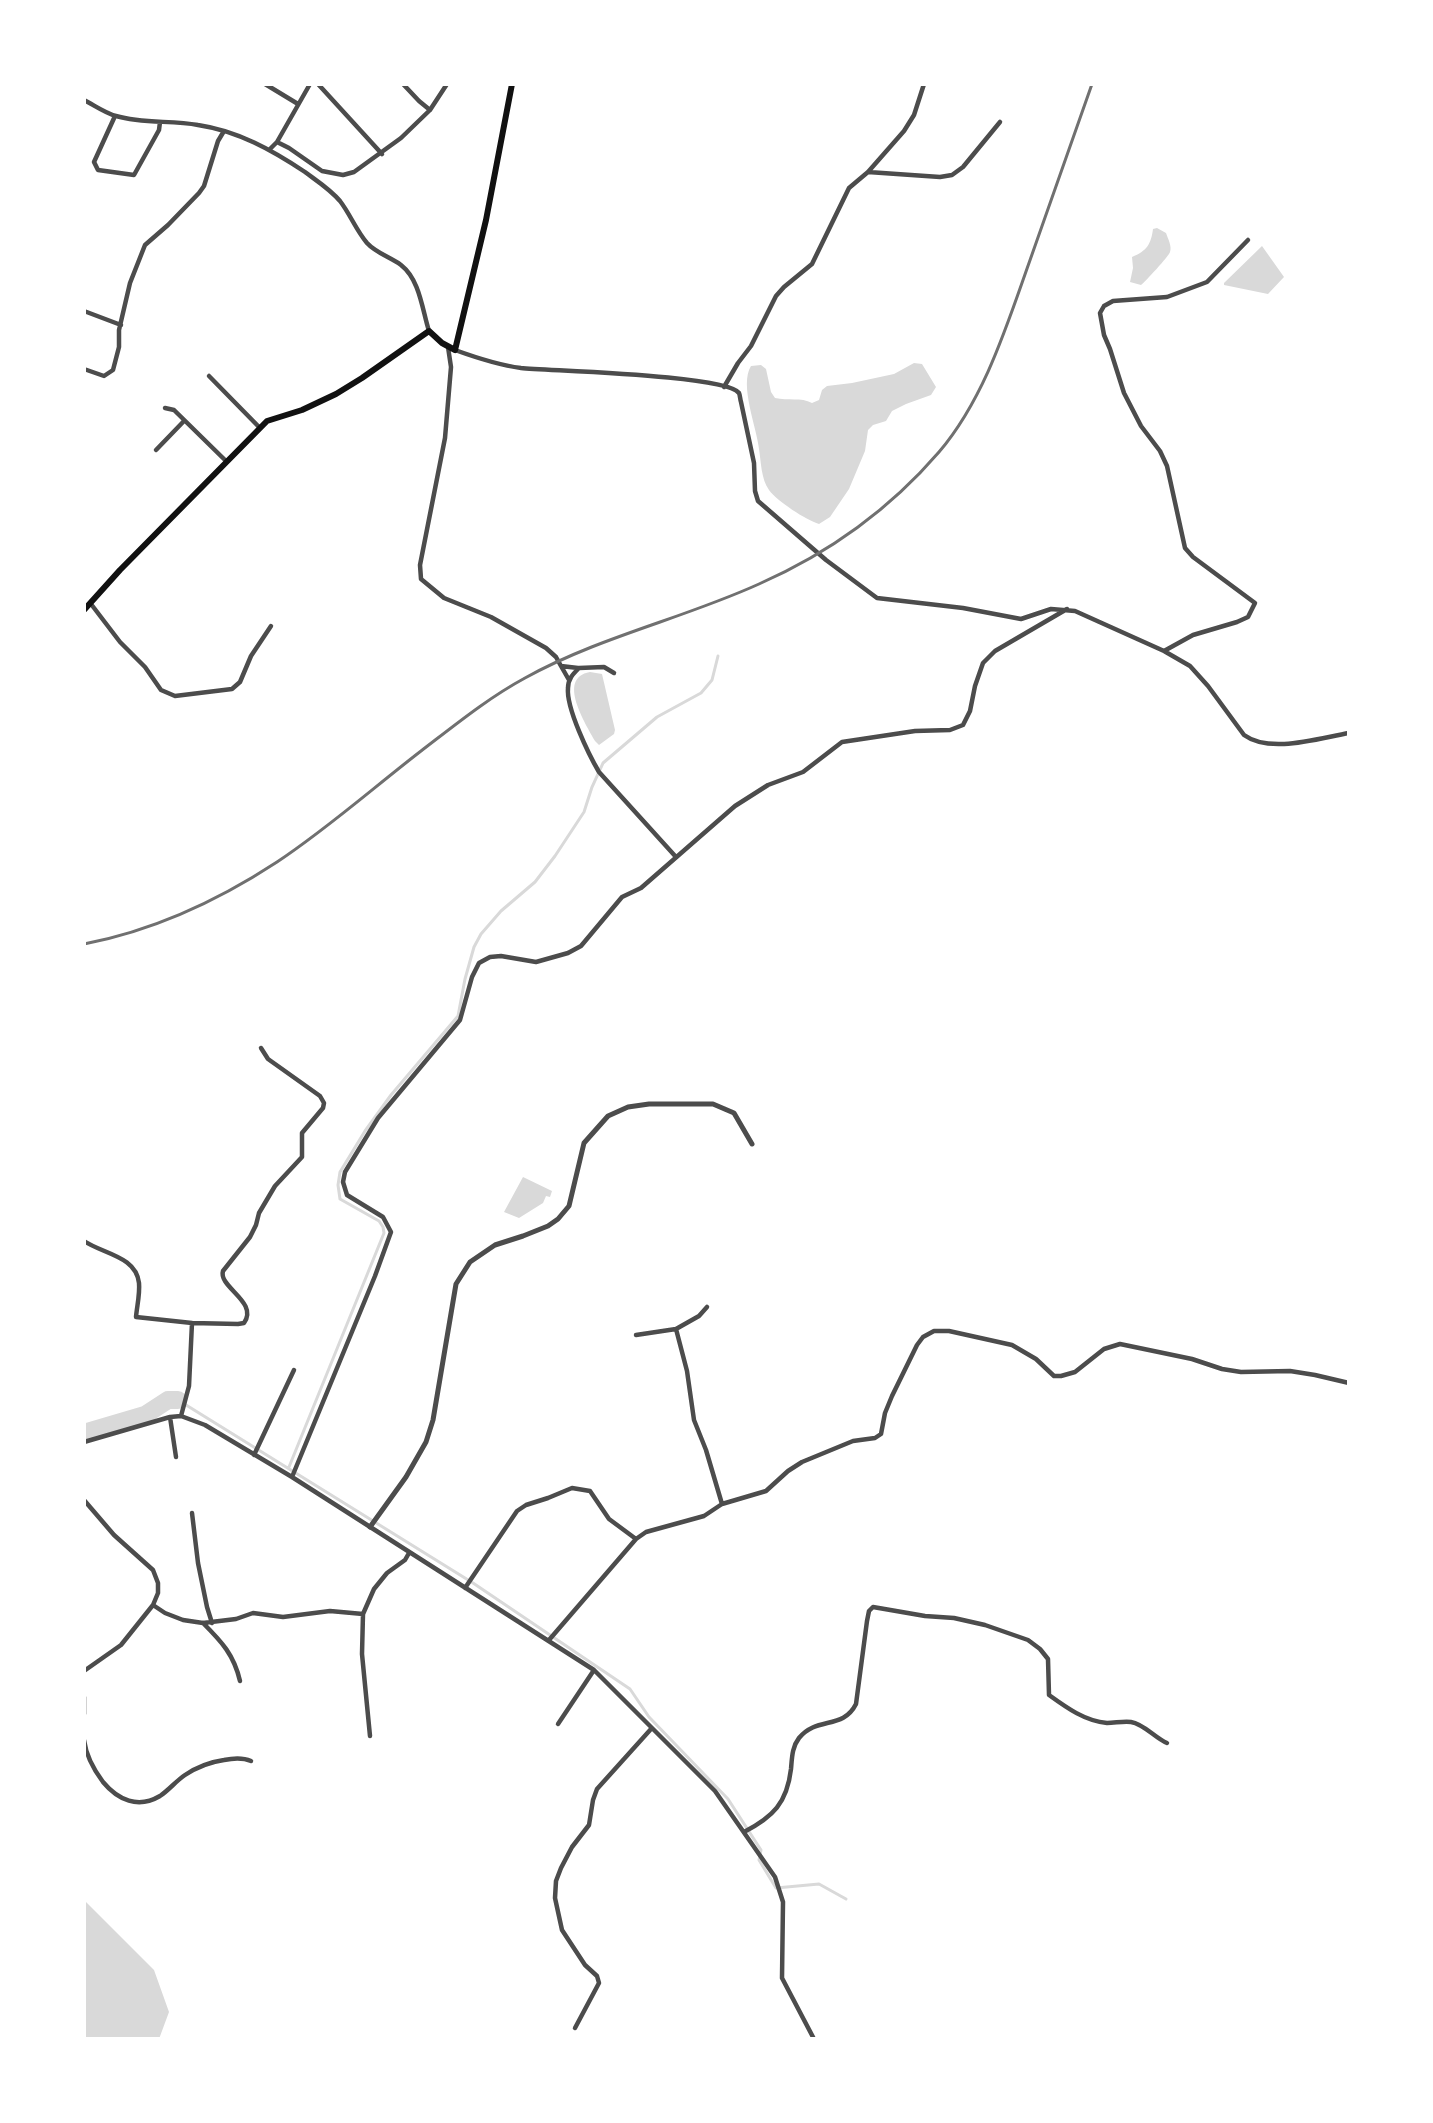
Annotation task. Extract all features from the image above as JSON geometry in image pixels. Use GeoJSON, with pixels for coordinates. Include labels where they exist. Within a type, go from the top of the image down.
{"type":"FeatureCollection","features":[{"type":"Feature","properties":{"kind":"main road"},"geometry":{"type":"LineString","coordinates":[[84,610],[259,427],[274,417],[302,410],[336,394],[429,331],[455,350],[486,220],[512,84]]}},
{"type":"Feature","properties":{"kind":"street"},"geometry":{"type":"LineString","coordinates":[[265,84],[298,104]]}},
{"type":"Feature","properties":{"kind":"street"},"geometry":{"type":"LineString","coordinates":[[270,149],[277,142],[310,84]]}},
{"type":"Feature","properties":{"kind":"street"},"geometry":{"type":"LineString","coordinates":[[318,84],[382,154]]}},
{"type":"Feature","properties":{"kind":"street"},"geometry":{"type":"LineString","coordinates":[[403,84],[430,110]]}},
{"type":"Feature","properties":{"kind":"street"},"geometry":{"type":"LineString","coordinates":[[277,142],[322,171],[343,175],[354,172],[382,154],[401,138],[430,110],[447,84]]}},
{"type":"Feature","properties":{"kind":"street"},"geometry":{"type":"LineString","coordinates":[[724,387],[751,346],[776,296],[812,264],[849,188],[868,172],[904,131],[914,115],[924,84]]}},
{"type":"Feature","properties":{"kind":"street"},"geometry":{"type":"LineString","coordinates":[[84,100],[115,116],[197,125],[224,131],[270,149],[324,185],[340,201],[369,245],[410,274],[418,291],[429,331]]}},
{"type":"Feature","properties":{"kind":"street"},"geometry":{"type":"LineString","coordinates":[[115,116],[94,162],[98,170],[134,175],[159,130],[160,122]]}},
{"type":"Feature","properties":{"kind":"street"},"geometry":{"type":"LineString","coordinates":[[868,172],[940,177],[952,175],[963,167],[1000,122]]}},
{"type":"Feature","properties":{"kind":"street"},"geometry":{"type":"LineString","coordinates":[[84,369],[104,376],[113,370],[130,283],[145,245],[168,225],[204,186],[218,141],[224,131]]}},
{"type":"Feature","properties":{"kind":"street"},"geometry":{"type":"LineString","coordinates":[[1164,651],[1193,636],[1248,617],[1255,603],[1193,557],[1185,548],[1167,466],[1155,444],[1141,426],[1124,393],[1104,335],[1100,313],[1104,306],[1113,301],[1167,297],[1206,282],[1248,240]]}},
{"type":"Feature","properties":{"kind":"street"},"geometry":{"type":"LineString","coordinates":[[84,311],[120,325]]}},
{"type":"Feature","properties":{"kind":"street"},"geometry":{"type":"LineString","coordinates":[[448,346],[451,367],[445,438],[420,565],[421,579],[452,602],[490,616],[546,648],[556,657],[569,681],[568,699],[590,758],[605,779],[676,857]]}},
{"type":"Feature","properties":{"kind":"street"},"geometry":{"type":"LineString","coordinates":[[455,350],[496,364],[520,368],[650,376],[724,387],[738,393],[741,402],[754,464],[755,490],[758,501],[815,551],[877,598],[963,608],[1021,619],[1051,609],[1067,609],[1097,620],[1164,651],[1190,666],[1250,740],[1274,745],[1349,733]]}},
{"type":"Feature","properties":{"kind":"street"},"geometry":{"type":"LineString","coordinates":[[209,376],[259,427]]}},
{"type":"Feature","properties":{"kind":"street"},"geometry":{"type":"LineString","coordinates":[[165,408],[174,410],[225,461]]}},
{"type":"Feature","properties":{"kind":"street"},"geometry":{"type":"LineString","coordinates":[[156,450],[184,421]]}},
{"type":"Feature","properties":{"kind":"street"},"geometry":{"type":"LineString","coordinates":[[91,603],[120,642],[145,667],[161,690],[175,696],[232,689],[240,682],[251,656],[271,626]]}},
{"type":"Feature","properties":{"kind":"street"},"geometry":{"type":"LineString","coordinates":[[292,1477],[391,1232],[383,1218],[347,1195],[343,1182],[345,1172],[378,1118],[460,1020],[472,977],[480,963],[490,957],[501,956],[536,962],[574,950],[586,941],[622,897],[641,888],[735,806],[768,785],[803,772],[842,742],[915,731],[950,730],[963,725],[970,711],[983,663],[995,651],[1067,609]]}},
{"type":"Feature","properties":{"kind":"street"},"geometry":{"type":"LineString","coordinates":[[561,666],[604,667],[614,673]]}},
{"type":"Feature","properties":{"kind":"street"},"geometry":{"type":"LineString","coordinates":[[569,681],[578,668]]}},
{"type":"Feature","properties":{"kind":"street"},"geometry":{"type":"LineString","coordinates":[[84,1240],[129,1263],[136,1273],[139,1284],[136,1317],[192,1323],[244,1323],[247,1311],[237,1294],[223,1281],[221,1276],[250,1237],[259,1213],[275,1186],[302,1157],[302,1133],[323,1108],[324,1103],[320,1096],[268,1059],[261,1048]]}},
{"type":"Feature","properties":{"kind":"street"},"geometry":{"type":"LineString","coordinates":[[370,1527],[406,1476],[426,1442],[433,1420],[456,1284],[470,1262],[495,1245],[548,1226],[558,1219],[569,1206],[584,1143],[608,1116],[628,1107],[649,1104],[713,1104],[734,1113],[752,1144]]}},
{"type":"Feature","properties":{"kind":"street"},"geometry":{"type":"LineString","coordinates":[[636,1335],[675,1329],[699,1316],[707,1307]]}},
{"type":"Feature","properties":{"kind":"street"},"geometry":{"type":"LineString","coordinates":[[181,1416],[189,1386],[192,1323]]}},
{"type":"Feature","properties":{"kind":"street"},"geometry":{"type":"LineString","coordinates":[[675,1329],[687,1371],[694,1420],[706,1450],[722,1504]]}},
{"type":"Feature","properties":{"kind":"street"},"geometry":{"type":"LineString","coordinates":[[549,1640],[636,1539],[646,1532],[704,1516],[722,1504],[766,1491],[802,1462],[853,1441],[875,1438],[881,1434],[885,1413],[917,1345],[923,1337],[934,1331],[949,1331],[1012,1345],[1036,1359],[1054,1376],[1075,1372],[1104,1349],[1120,1344],[1192,1359],[1222,1369],[1241,1372],[1290,1371],[1349,1383]]}},
{"type":"Feature","properties":{"kind":"street"},"geometry":{"type":"LineString","coordinates":[[254,1455],[294,1370]]}},
{"type":"Feature","properties":{"kind":"street"},"geometry":{"type":"LineString","coordinates":[[84,1442],[181,1416],[205,1425],[292,1477],[594,1670],[715,1791],[779,1886],[783,1902],[782,1978],[814,2039]]}},
{"type":"Feature","properties":{"kind":"street"},"geometry":{"type":"LineString","coordinates":[[170,1418],[176,1457]]}},
{"type":"Feature","properties":{"kind":"street"},"geometry":{"type":"LineString","coordinates":[[465,1587],[517,1511],[526,1505],[572,1488],[590,1491],[609,1519],[636,1539]]}},
{"type":"Feature","properties":{"kind":"street"},"geometry":{"type":"LineString","coordinates":[[84,1500],[114,1534],[153,1570],[158,1583],[158,1593],[153,1605],[121,1645],[84,1671]]}},
{"type":"Feature","properties":{"kind":"street"},"geometry":{"type":"LineString","coordinates":[[192,1513],[198,1563],[212,1623]]}},
{"type":"Feature","properties":{"kind":"street"},"geometry":{"type":"LineString","coordinates":[[370,1736],[362,1653],[363,1614],[374,1589],[387,1573],[405,1560],[409,1553]]}},
{"type":"Feature","properties":{"kind":"street"},"geometry":{"type":"LineString","coordinates":[[153,1605],[183,1620],[203,1623],[253,1613],[284,1617],[330,1611],[363,1614]]}},
{"type":"Feature","properties":{"kind":"street"},"geometry":{"type":"LineString","coordinates":[[744,1832],[765,1821],[775,1812],[789,1782],[793,1751],[798,1739],[817,1725],[851,1715],[856,1704],[869,1611],[873,1607],[925,1616],[954,1618],[985,1625],[1028,1640],[1048,1659],[1050,1695],[1057,1701],[1087,1719],[1110,1723],[1131,1722],[1139,1725],[1167,1743]]}},
{"type":"Feature","properties":{"kind":"street"},"geometry":{"type":"LineString","coordinates":[[203,1623],[230,1653],[236,1664],[240,1681]]}},
{"type":"Feature","properties":{"kind":"street"},"geometry":{"type":"LineString","coordinates":[[558,1724],[594,1670]]}},
{"type":"Feature","properties":{"kind":"street"},"geometry":{"type":"LineString","coordinates":[[84,1697],[84,1714]]}},
{"type":"Feature","properties":{"kind":"street"},"geometry":{"type":"LineString","coordinates":[[575,2028],[599,1983],[597,1976],[585,1965],[562,1930],[555,1898],[556,1881],[572,1847],[589,1826],[597,1789],[651,1729]]}},
{"type":"Feature","properties":{"kind":"street"},"geometry":{"type":"LineString","coordinates":[[84,1740],[85,1750],[113,1794],[134,1802],[148,1801],[161,1795],[186,1774],[207,1763],[232,1758],[244,1758],[251,1761]]}},
{"type":"Feature","properties":{"kind":"shaded area"},"geometry":{"type":"Polygon","coordinates":[[[1157,228],[1166,233],[1170,252],[1141,285],[1130,282],[1133,268],[1132,257],[1147,246],[1153,229],[1157,228]]]}},
{"type":"Feature","properties":{"kind":"shaded area"},"geometry":{"type":"Polygon","coordinates":[[[1262,246],[1284,277],[1268,294],[1224,285],[1224,283],[1262,246]]]}},
{"type":"Feature","properties":{"kind":"shaded area"},"geometry":{"type":"Polygon","coordinates":[[[914,363],[922,364],[936,387],[931,395],[892,411],[886,421],[873,425],[868,430],[865,451],[849,489],[830,517],[819,524],[813,522],[792,510],[769,490],[763,475],[748,395],[748,374],[751,366],[761,365],[766,369],[771,392],[775,398],[812,403],[819,400],[822,390],[827,386],[894,374],[914,363]]]}},
{"type":"Feature","properties":{"kind":"shaded area"},"geometry":{"type":"Polygon","coordinates":[[[590,672],[602,674],[615,730],[614,734],[599,745],[580,713],[574,692],[575,683],[580,676],[590,672]]]}},
{"type":"Feature","properties":{"kind":"shaded area"},"geometry":{"type":"Polygon","coordinates":[[[523,1177],[552,1191],[550,1197],[546,1196],[543,1203],[519,1218],[504,1212],[523,1177]]]}},
{"type":"Feature","properties":{"kind":"shaded area"},"geometry":{"type":"Polygon","coordinates":[[[84,1900],[154,1970],[169,2012],[159,2039],[84,2039],[84,1900]]]}},
{"type":"Feature","properties":{"kind":"waterway"},"geometry":{"type":"LineString","coordinates":[[289,1467],[384,1233],[379,1221],[340,1199],[338,1185],[340,1172],[391,1095],[458,1016],[465,979],[474,947],[481,934],[501,911],[535,882],[555,856],[584,812],[603,763],[657,717],[701,693],[712,680],[718,656]]}},
{"type":"Feature","properties":{"kind":"waterway"},"geometry":{"type":"LineString","coordinates":[[84,1433],[145,1415],[168,1400],[178,1400]]}},
{"type":"Feature","properties":{"kind":"waterway"},"geometry":{"type":"LineString","coordinates":[[178,1400],[473,1583],[630,1689],[649,1717],[728,1799],[761,1850],[759,1860],[776,1888],[819,1884],[846,1899]]}},
{"type":"Feature","properties":{"kind":"railway"},"geometry":{"type":"LineString","coordinates":[[84,944],[160,922],[232,889],[296,849],[459,722],[511,686],[553,664],[611,639],[700,608],[759,584],[809,559],[878,511],[920,473],[939,452],[955,431],[981,386],[1012,312],[1092,84]]}}]}
